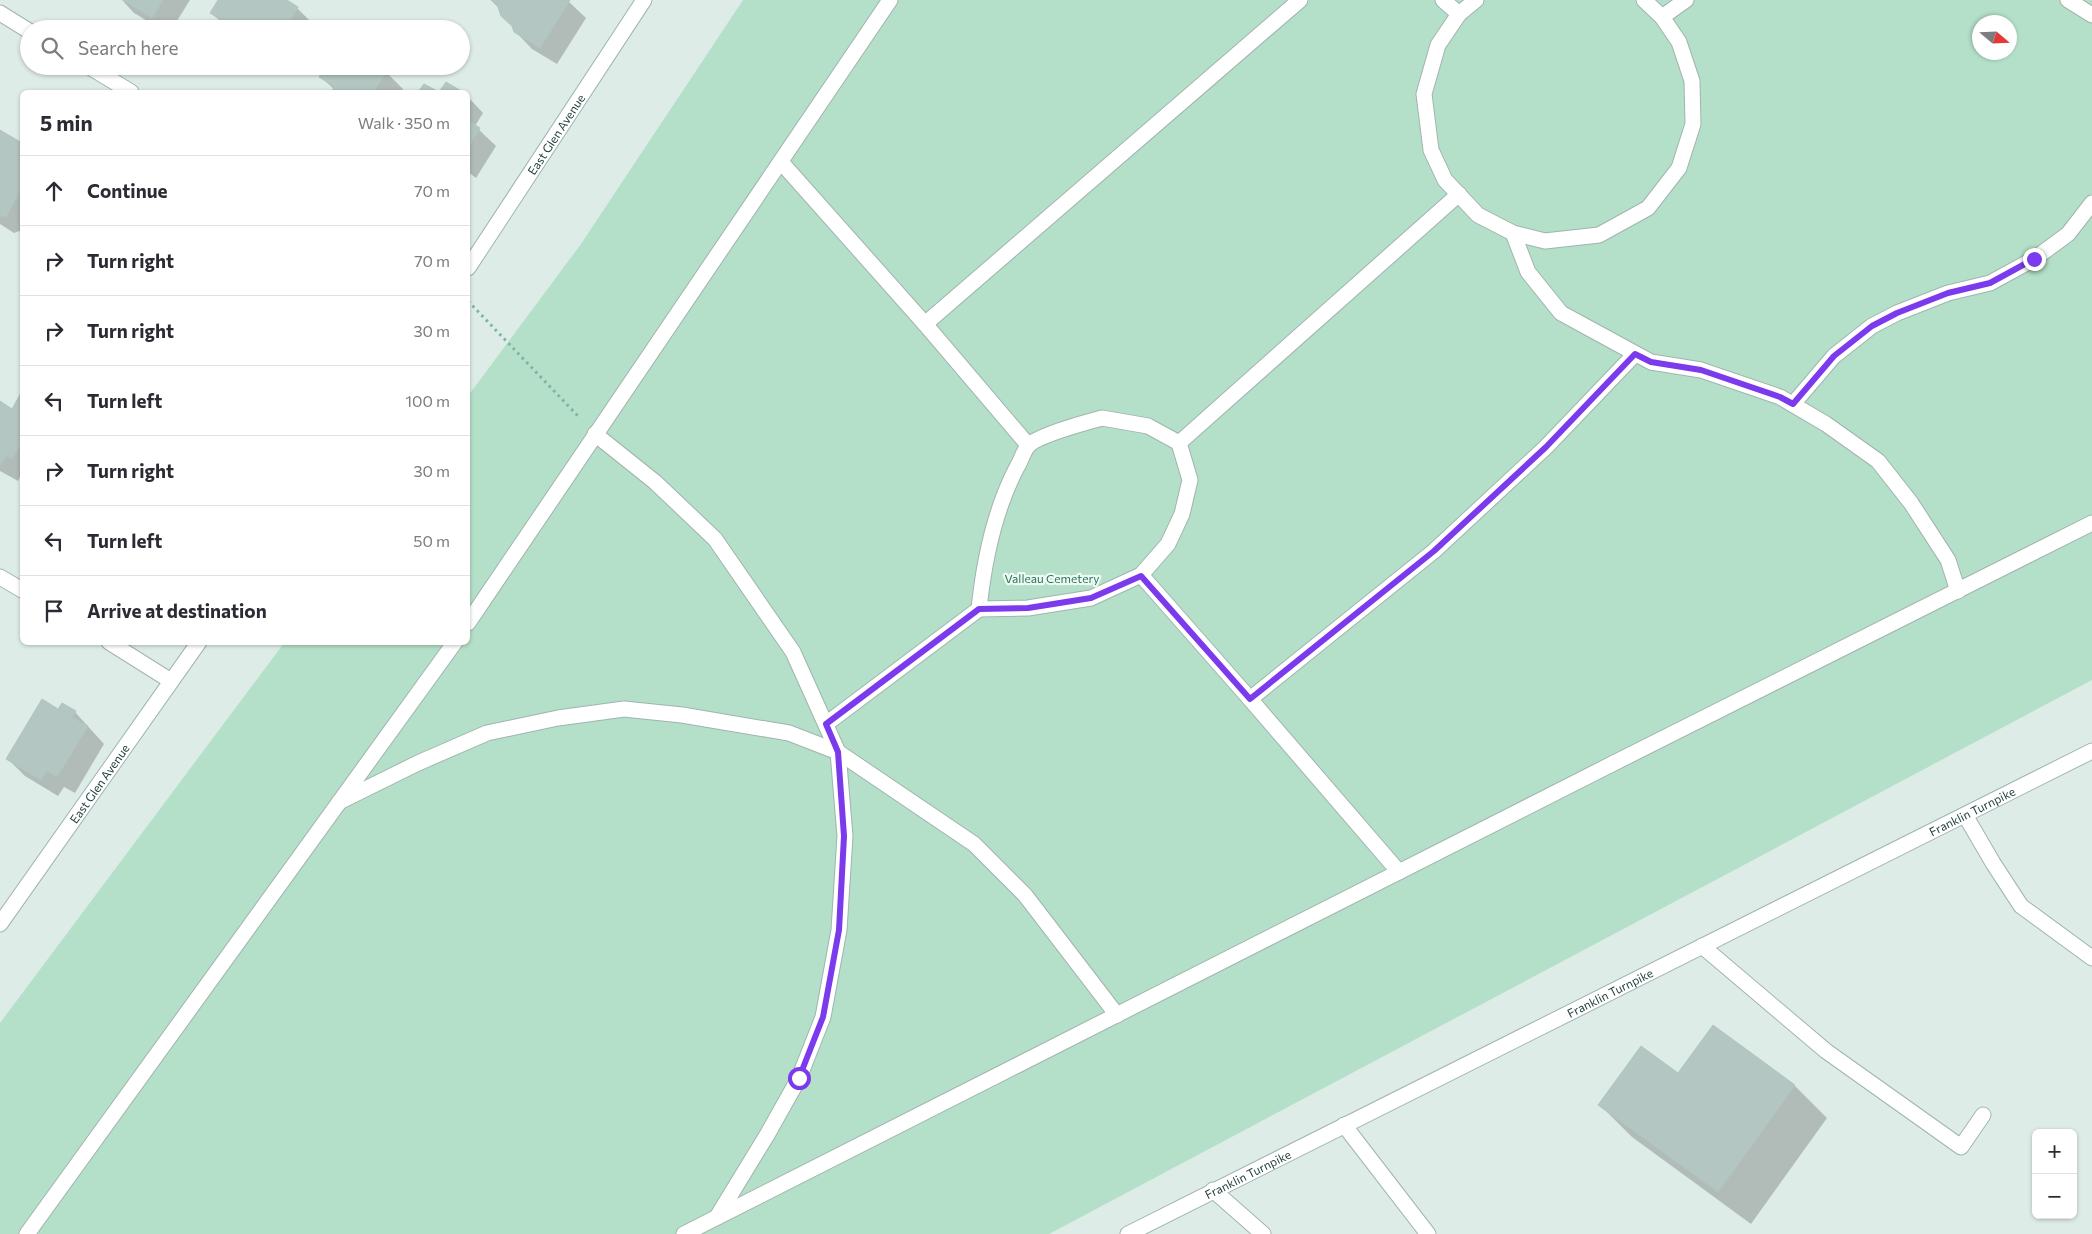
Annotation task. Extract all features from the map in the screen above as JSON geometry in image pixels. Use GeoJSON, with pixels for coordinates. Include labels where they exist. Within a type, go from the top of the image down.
{"type":"FeatureCollection","features":[{"type":"Feature","properties":{"kind":"street","name":"East Glen Avenue"},"geometry":{"type":"LineString","coordinates":[[470,265],[644,0]]}},
{"type":"Feature","properties":{"kind":"street"},"geometry":{"type":"LineString","coordinates":[[470,620],[890,0]]}},
{"type":"Feature","properties":{"kind":"street"},"geometry":{"type":"LineString","coordinates":[[925,324],[1300,0]]}},
{"type":"Feature","properties":{"kind":"street"},"geometry":{"type":"LineString","coordinates":[[1442,0],[1459,14]]}},
{"type":"Feature","properties":{"kind":"street"},"geometry":{"type":"LineString","coordinates":[[1476,0],[1459,14],[1438,45],[1424,94],[1431,150],[1445,180],[1478,215],[1513,233],[1545,241],[1599,235],[1648,208],[1679,168],[1693,124],[1692,81],[1678,42],[1662,17],[1644,0]]}},
{"type":"Feature","properties":{"kind":"street"},"geometry":{"type":"LineString","coordinates":[[1662,17],[1686,0]]}},
{"type":"Feature","properties":{"kind":"street"},"geometry":{"type":"LineString","coordinates":[[2068,0],[2092,15]]}},
{"type":"Feature","properties":{"kind":"street"},"geometry":{"type":"LineString","coordinates":[[0,14],[20,26]]}},
{"type":"Feature","properties":{"kind":"street"},"geometry":{"type":"LineString","coordinates":[[103,75],[129,90]]}},
{"type":"Feature","properties":{"kind":"street"},"geometry":{"type":"LineString","coordinates":[[780,162],[925,324],[1028,445]]}},
{"type":"Feature","properties":{"kind":"street"},"geometry":{"type":"LineString","coordinates":[[1179,443],[1458,194]]}},
{"type":"Feature","properties":{"kind":"street"},"geometry":{"type":"LineString","coordinates":[[1793,404],[1834,356],[1872,326],[1897,313],[1948,293],[1990,283],[2034,259],[2068,234],[2092,203]]}},
{"type":"Feature","properties":{"kind":"street"},"geometry":{"type":"LineString","coordinates":[[1513,233],[1528,272],[1560,313],[1651,362],[1701,370],[1780,397],[1826,424],[1878,461],[1911,503],[1948,560],[1958,590]]}},
{"type":"Feature","properties":{"kind":"street"},"geometry":{"type":"LineString","coordinates":[[1250,699],[1434,551],[1546,447],[1635,354]]}},
{"type":"Feature","properties":{"kind":"street"},"geometry":{"type":"LineString","coordinates":[[826,724],[979,609],[1028,608],[1091,598],[1141,576],[1168,544],[1182,514],[1190,480],[1179,443],[1148,426],[1102,418],[1060,431],[1028,445],[1012,478],[994,524],[982,574],[979,609]]}},
{"type":"Feature","properties":{"kind":"street"},"geometry":{"type":"LineString","coordinates":[[596,434],[655,482],[715,538],[793,652],[838,752],[844,836],[839,930],[823,1017],[799,1078],[717,1217]]}},
{"type":"Feature","properties":{"kind":"street"},"geometry":{"type":"LineString","coordinates":[[684,1234],[2092,523]]}},
{"type":"Feature","properties":{"kind":"street"},"geometry":{"type":"LineString","coordinates":[[1141,576],[1399,872]]}},
{"type":"Feature","properties":{"kind":"street"},"geometry":{"type":"LineString","coordinates":[[0,577],[20,589]]}},
{"type":"Feature","properties":{"kind":"street"},"geometry":{"type":"LineString","coordinates":[[114,645],[171,681]]}},
{"type":"Feature","properties":{"kind":"street","name":"East Glen Avenue"},"geometry":{"type":"LineString","coordinates":[[0,924],[196,645]]}},
{"type":"Feature","properties":{"kind":"street"},"geometry":{"type":"LineString","coordinates":[[27,1234],[453,645]]}},
{"type":"Feature","properties":{"kind":"street"},"geometry":{"type":"LineString","coordinates":[[340,802],[418,763],[487,733],[558,718],[624,709],[682,715],[789,733],[838,752],[974,844],[1025,895],[1117,1015]]}},
{"type":"Feature","properties":{"kind":"street","name":"Franklin Turnpike"},"geometry":{"type":"LineString","coordinates":[[1133,1233],[1213,1190],[2092,750]]}},
{"type":"Feature","properties":{"kind":"street"},"geometry":{"type":"LineString","coordinates":[[1965,815],[1992,863],[2021,906],[2092,958]]}},
{"type":"Feature","properties":{"kind":"street"},"geometry":{"type":"LineString","coordinates":[[1702,946],[1826,1051],[1961,1147],[1983,1115]]}},
{"type":"Feature","properties":{"kind":"street"},"geometry":{"type":"LineString","coordinates":[[1344,1125],[1428,1234]]}},
{"type":"Feature","properties":{"kind":"street"},"geometry":{"type":"LineString","coordinates":[[1213,1190],[1263,1234]]}},
{"type":"Feature","properties":{"kind":"path"},"geometry":{"type":"LineString","coordinates":[[470,303],[596,434]]}},
{"type":"Feature","properties":{"kind":"green space","name":"Valleau Cemetery"},"geometry":{"type":"Polygon","coordinates":[[[743,0],[2092,0],[2092,680],[1049,1234],[0,1234],[0,1023],[283,645],[470,645],[470,393],[581,244],[743,0]]]}},
{"type":"Feature","properties":{"kind":"building"},"geometry":{"type":"Polygon","coordinates":[[[123,0],[163,0],[152,18],[123,0]]]}},
{"type":"Feature","properties":{"kind":"building"},"geometry":{"type":"Polygon","coordinates":[[[218,0],[287,0],[298,7],[290,20],[221,20],[210,13],[218,0]]]}},
{"type":"Feature","properties":{"kind":"building"},"geometry":{"type":"Polygon","coordinates":[[[491,0],[570,0],[540,48],[514,32],[512,26],[501,16],[498,7],[491,0]]]}},
{"type":"Feature","properties":{"kind":"building"},"geometry":{"type":"Polygon","coordinates":[[[320,75],[384,75],[374,90],[332,90],[335,87],[319,77],[320,75]]]}},
{"type":"Feature","properties":{"kind":"building"},"geometry":{"type":"Polygon","coordinates":[[[446,82],[460,90],[440,90],[446,82]]]}},
{"type":"Feature","properties":{"kind":"building"},"geometry":{"type":"Polygon","coordinates":[[[424,84],[435,90],[420,90],[424,84]]]}},
{"type":"Feature","properties":{"kind":"building"},"geometry":{"type":"Polygon","coordinates":[[[470,121],[480,128],[470,145],[470,121]]]}},
{"type":"Feature","properties":{"kind":"building"},"geometry":{"type":"Polygon","coordinates":[[[0,130],[20,142],[20,192],[6,217],[0,216],[0,130]]]}},
{"type":"Feature","properties":{"kind":"building"},"geometry":{"type":"Polygon","coordinates":[[[20,395],[20,445],[12,459],[6,456],[0,465],[0,401],[12,409],[20,395]]]}},
{"type":"Feature","properties":{"kind":"building"},"geometry":{"type":"Polygon","coordinates":[[[42,699],[58,709],[62,703],[76,711],[72,717],[88,726],[57,777],[47,771],[41,780],[6,759],[42,699]]]}},
{"type":"Feature","properties":{"kind":"building"},"geometry":{"type":"Polygon","coordinates":[[[1713,1025],[1795,1085],[1718,1192],[1598,1105],[1641,1046],[1678,1073],[1713,1025]]]}},
{"type":"Feature","properties":{"kind":"route"},"geometry":{"type":"LineString","coordinates":[[799,1078],[823,1017],[839,930],[844,836],[838,752],[826,724],[979,609],[1028,608],[1091,598],[1141,576],[1250,699],[1434,551],[1546,447],[1635,354],[1651,362],[1701,370],[1780,397],[1793,404],[1834,356],[1872,326],[1897,313],[1948,293],[1990,283],[2034,259]]}}]}
